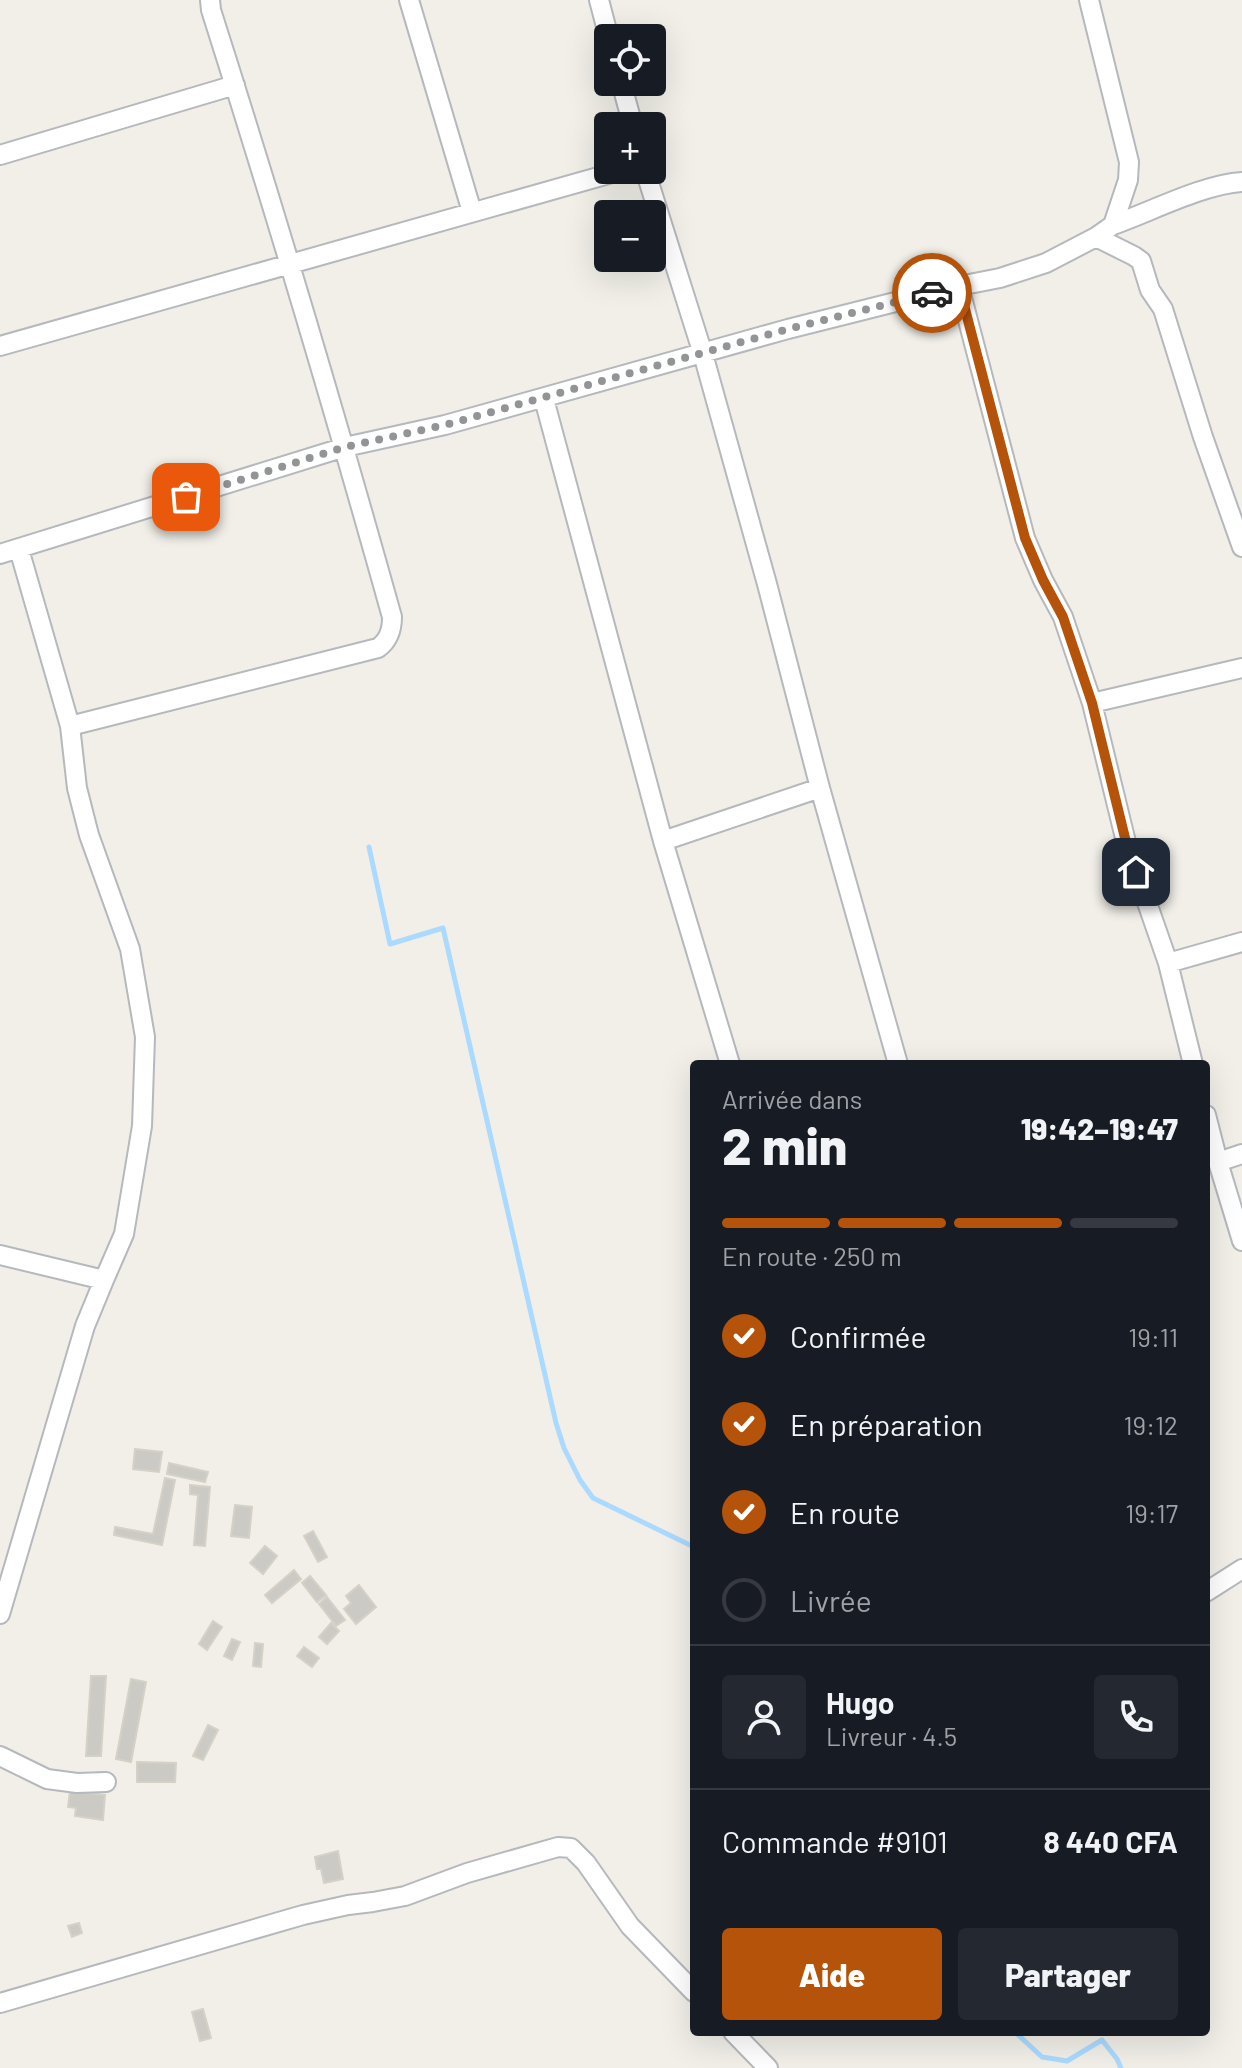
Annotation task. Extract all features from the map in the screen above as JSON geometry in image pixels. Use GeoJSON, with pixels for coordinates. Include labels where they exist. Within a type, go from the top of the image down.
{"type":"FeatureCollection","features":[{"type":"Feature","properties":{"kind":"street"},"geometry":{"type":"LineString","coordinates":[[70,726],[378,648],[390,635],[392,617],[345,447],[210,0]]}},
{"type":"Feature","properties":{"kind":"street"},"geometry":{"type":"LineString","coordinates":[[409,0],[472,212]]}},
{"type":"Feature","properties":{"kind":"street"},"geometry":{"type":"LineString","coordinates":[[599,0],[605,24]]}},
{"type":"Feature","properties":{"kind":"street"},"geometry":{"type":"LineString","coordinates":[[1089,0],[1129,162],[1128,180],[1113,225]]}},
{"type":"Feature","properties":{"kind":"street"},"geometry":{"type":"LineString","coordinates":[[0,155],[235,85]]}},
{"type":"Feature","properties":{"kind":"street"},"geometry":{"type":"LineString","coordinates":[[0,346],[594,178]]}},
{"type":"Feature","properties":{"kind":"street"},"geometry":{"type":"LineString","coordinates":[[0,554],[345,447],[445,425],[788,329],[1000,278],[1046,263],[1113,225],[1203,190],[1242,182]]}},
{"type":"Feature","properties":{"kind":"street"},"geometry":{"type":"LineString","coordinates":[[649,184],[703,354],[897,1060]]}},
{"type":"Feature","properties":{"kind":"street"},"geometry":{"type":"LineString","coordinates":[[1096,237],[1141,261],[1150,290],[1163,309],[1242,547]]}},
{"type":"Feature","properties":{"kind":"street"},"geometry":{"type":"LineString","coordinates":[[959,286],[1025,538],[1063,617],[1092,703],[1126,842],[1168,963],[1192,1060]]}},
{"type":"Feature","properties":{"kind":"street"},"geometry":{"type":"LineString","coordinates":[[544,399],[663,841],[729,1060]]}},
{"type":"Feature","properties":{"kind":"street"},"geometry":{"type":"LineString","coordinates":[[0,1614],[85,1326],[124,1234],[142,1126],[145,1037],[130,949],[89,835],[77,788],[70,726],[19,549]]}},
{"type":"Feature","properties":{"kind":"street"},"geometry":{"type":"LineString","coordinates":[[1092,703],[1242,668]]}},
{"type":"Feature","properties":{"kind":"street"},"geometry":{"type":"LineString","coordinates":[[663,841],[820,788]]}},
{"type":"Feature","properties":{"kind":"street"},"geometry":{"type":"LineString","coordinates":[[1168,963],[1242,942]]}},
{"type":"Feature","properties":{"kind":"street"},"geometry":{"type":"LineString","coordinates":[[1210,1131],[1242,1241]]}},
{"type":"Feature","properties":{"kind":"street"},"geometry":{"type":"LineString","coordinates":[[1218,1162],[1242,1154]]}},
{"type":"Feature","properties":{"kind":"street"},"geometry":{"type":"LineString","coordinates":[[0,1255],[104,1280]]}},
{"type":"Feature","properties":{"kind":"street"},"geometry":{"type":"LineString","coordinates":[[1210,1589],[1242,1569]]}},
{"type":"Feature","properties":{"kind":"street"},"geometry":{"type":"LineString","coordinates":[[0,1756],[47,1779],[77,1783],[106,1782]]}},
{"type":"Feature","properties":{"kind":"street"},"geometry":{"type":"LineString","coordinates":[[0,2003],[323,1909],[405,1896],[498,1863],[558,1847],[571,1848],[586,1863],[630,1926],[690,1988]]}},
{"type":"Feature","properties":{"kind":"street"},"geometry":{"type":"LineString","coordinates":[[737,2036],[768,2068]]}},
{"type":"Feature","properties":{"kind":"building"},"geometry":{"type":"Polygon","coordinates":[[[135,1449],[162,1452],[159,1472],[133,1469],[135,1449]]]}},
{"type":"Feature","properties":{"kind":"building"},"geometry":{"type":"Polygon","coordinates":[[[169,1463],[208,1472],[205,1482],[167,1474],[169,1463]]]}},
{"type":"Feature","properties":{"kind":"building"},"geometry":{"type":"Polygon","coordinates":[[[165,1478],[175,1480],[162,1545],[114,1535],[115,1527],[153,1534],[165,1478]]]}},
{"type":"Feature","properties":{"kind":"building"},"geometry":{"type":"Polygon","coordinates":[[[190,1485],[210,1487],[205,1546],[194,1545],[198,1495],[190,1494],[190,1485]]]}},
{"type":"Feature","properties":{"kind":"building"},"geometry":{"type":"Polygon","coordinates":[[[235,1505],[252,1507],[249,1538],[231,1536],[235,1505]]]}},
{"type":"Feature","properties":{"kind":"building"},"geometry":{"type":"Polygon","coordinates":[[[313,1531],[327,1557],[318,1562],[304,1536],[313,1531]]]}},
{"type":"Feature","properties":{"kind":"building"},"geometry":{"type":"Polygon","coordinates":[[[265,1546],[277,1556],[263,1574],[250,1563],[265,1546]]]}},
{"type":"Feature","properties":{"kind":"building"},"geometry":{"type":"Polygon","coordinates":[[[294,1570],[301,1579],[272,1603],[265,1595],[294,1570]]]}},
{"type":"Feature","properties":{"kind":"building"},"geometry":{"type":"Polygon","coordinates":[[[310,1576],[326,1595],[317,1602],[302,1583],[310,1576]]]}},
{"type":"Feature","properties":{"kind":"building"},"geometry":{"type":"Polygon","coordinates":[[[359,1585],[376,1607],[356,1624],[344,1609],[351,1603],[346,1596],[359,1585]]]}},
{"type":"Feature","properties":{"kind":"building"},"geometry":{"type":"Polygon","coordinates":[[[327,1597],[345,1620],[336,1626],[319,1604],[327,1597]]]}},
{"type":"Feature","properties":{"kind":"building"},"geometry":{"type":"Polygon","coordinates":[[[213,1621],[222,1627],[207,1650],[199,1644],[213,1621]]]}},
{"type":"Feature","properties":{"kind":"building"},"geometry":{"type":"Polygon","coordinates":[[[331,1623],[339,1631],[327,1644],[319,1637],[331,1623]]]}},
{"type":"Feature","properties":{"kind":"building"},"geometry":{"type":"Polygon","coordinates":[[[232,1639],[240,1642],[232,1660],[224,1656],[232,1639]]]}},
{"type":"Feature","properties":{"kind":"building"},"geometry":{"type":"Polygon","coordinates":[[[255,1643],[263,1644],[261,1667],[253,1666],[255,1643]]]}},
{"type":"Feature","properties":{"kind":"building"},"geometry":{"type":"Polygon","coordinates":[[[304,1647],[319,1658],[312,1667],[297,1656],[304,1647]]]}},
{"type":"Feature","properties":{"kind":"building"},"geometry":{"type":"Polygon","coordinates":[[[91,1676],[106,1676],[101,1756],[86,1756],[91,1676]]]}},
{"type":"Feature","properties":{"kind":"building"},"geometry":{"type":"Polygon","coordinates":[[[131,1679],[146,1682],[131,1762],[116,1759],[131,1679]]]}},
{"type":"Feature","properties":{"kind":"building"},"geometry":{"type":"Polygon","coordinates":[[[208,1725],[218,1730],[203,1760],[193,1756],[208,1725]]]}},
{"type":"Feature","properties":{"kind":"building"},"geometry":{"type":"Polygon","coordinates":[[[137,1762],[176,1763],[175,1782],[137,1782],[137,1762]]]}},
{"type":"Feature","properties":{"kind":"building"},"geometry":{"type":"Polygon","coordinates":[[[70,1791],[105,1795],[103,1820],[75,1816],[76,1808],[68,1807],[70,1791]]]}},
{"type":"Feature","properties":{"kind":"building"},"geometry":{"type":"Polygon","coordinates":[[[338,1851],[343,1879],[324,1883],[315,1857],[338,1851]]]}},
{"type":"Feature","properties":{"kind":"building"},"geometry":{"type":"Polygon","coordinates":[[[79,1923],[82,1933],[72,1937],[68,1926],[79,1923]]]}},
{"type":"Feature","properties":{"kind":"building"},"geometry":{"type":"Polygon","coordinates":[[[203,2009],[211,2038],[200,2041],[192,2012],[203,2009]]]}},
{"type":"Feature","properties":{"kind":"waterway"},"geometry":{"type":"LineString","coordinates":[[369,847],[390,944],[443,928],[564,1448],[593,1498],[690,1545]]}},
{"type":"Feature","properties":{"kind":"waterway"},"geometry":{"type":"LineString","coordinates":[[1019,2036],[1042,2057],[1067,2061],[1102,2040],[1121,2068]]}},
{"type":"Feature","properties":{"kind":"way so far"},"geometry":{"type":"LineString","coordinates":[[186,497],[345,447],[445,425],[788,329],[932,293]]}},
{"type":"Feature","properties":{"kind":"route"},"geometry":{"type":"LineString","coordinates":[[932,293],[959,286],[1025,538],[1063,617],[1092,703],[1136,872]]}}]}
